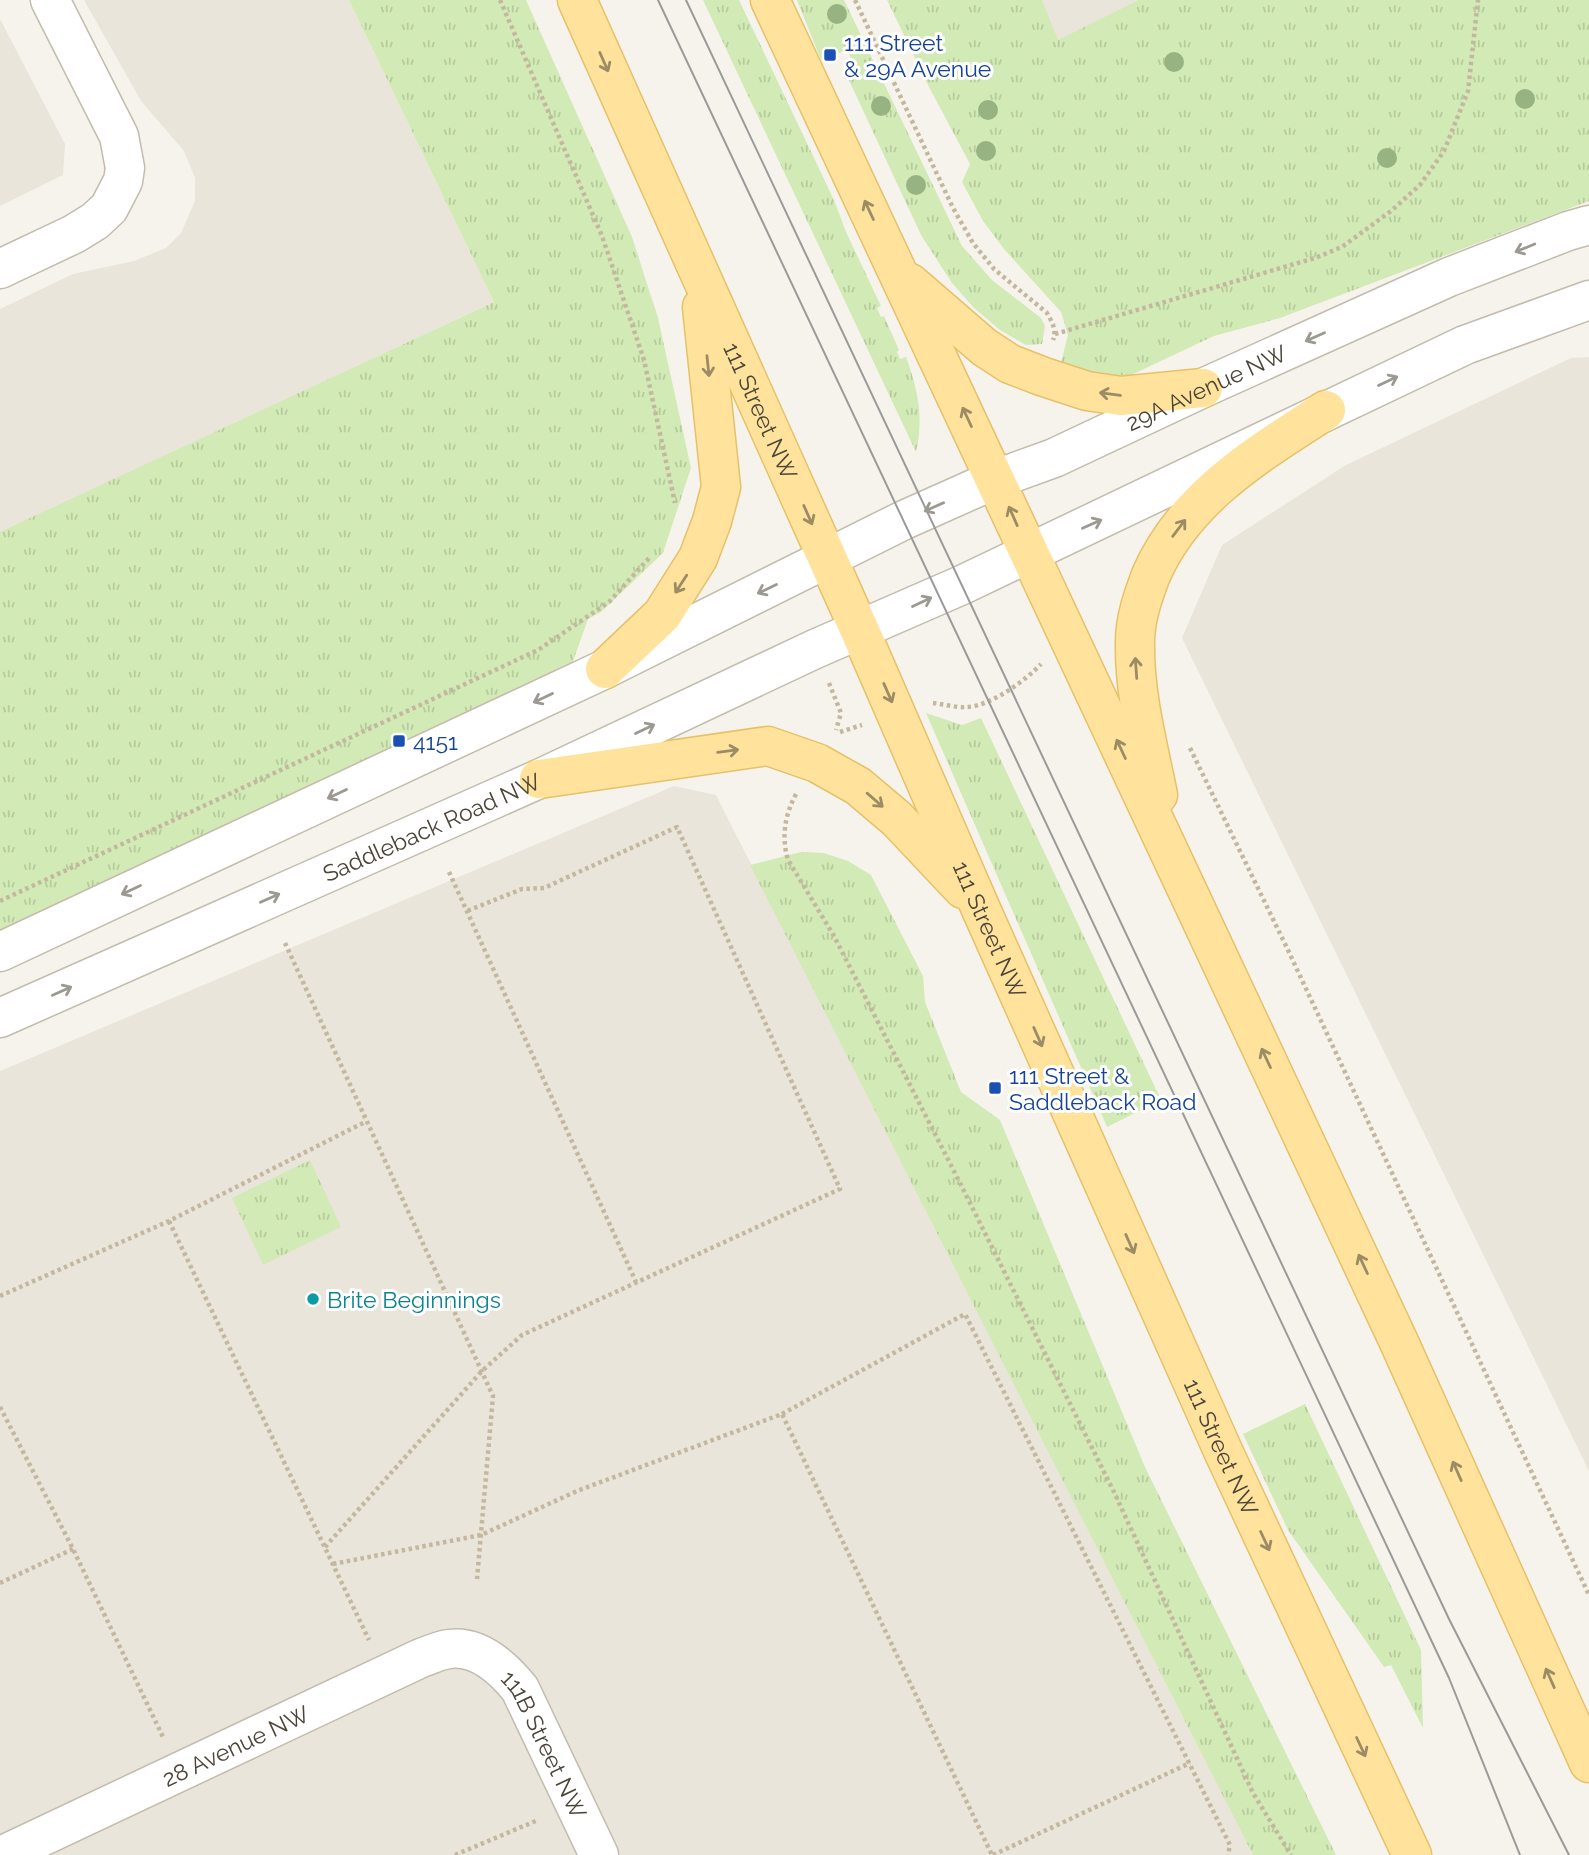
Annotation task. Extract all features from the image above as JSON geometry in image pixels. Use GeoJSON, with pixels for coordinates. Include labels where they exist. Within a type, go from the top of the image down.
{"type":"FeatureCollection","features":[{"type":"Feature","properties":{"kind":"main road","name":"111 Street NW"},"geometry":{"type":"LineString","coordinates":[[576,0],[828,559],[1224,1454],[1412,1855]]}},
{"type":"Feature","properties":{"kind":"main road"},"geometry":{"type":"LineString","coordinates":[[770,0],[1581,1725],[1589,1763]]}},
{"type":"Feature","properties":{"kind":"main road"},"geometry":{"type":"LineString","coordinates":[[898,272],[984,347],[1010,364],[1044,377],[1087,391],[1121,396],[1203,388]]}},
{"type":"Feature","properties":{"kind":"main road"},"geometry":{"type":"LineString","coordinates":[[605,669],[662,615],[698,558],[721,486],[698,274]]}},
{"type":"Feature","properties":{"kind":"main road"},"geometry":{"type":"LineString","coordinates":[[1171,855],[1137,687],[1135,640],[1146,587],[1168,542],[1210,493],[1253,457],[1326,410]]}},
{"type":"Feature","properties":{"kind":"main road"},"geometry":{"type":"LineString","coordinates":[[539,779],[768,746],[826,748],[858,786],[897,819],[980,907]]}},
{"type":"Feature","properties":{"kind":"street"},"geometry":{"type":"LineString","coordinates":[[0,269],[74,234],[95,221],[109,208],[123,181],[125,168],[119,136],[51,0]]}},
{"type":"Feature","properties":{"kind":"street","name":"29A Avenue NW"},"geometry":{"type":"LineString","coordinates":[[828,559],[904,520],[996,479],[1054,458],[1448,277],[1589,225]]}},
{"type":"Feature","properties":{"kind":"street"},"geometry":{"type":"LineString","coordinates":[[860,631],[1465,345],[1589,300]]}},
{"type":"Feature","properties":{"kind":"street"},"geometry":{"type":"LineString","coordinates":[[0,952],[605,669],[828,559]]}},
{"type":"Feature","properties":{"kind":"street","name":"Saddleback Road NW"},"geometry":{"type":"LineString","coordinates":[[0,1018],[539,779],[815,649],[860,631]]}},
{"type":"Feature","properties":{"kind":"street","name":"28 Avenue NW"},"geometry":{"type":"LineString","coordinates":[[3,1855],[421,1658],[450,1649],[472,1651]]}},
{"type":"Feature","properties":{"kind":"street","name":"111B Street NW"},"geometry":{"type":"LineString","coordinates":[[472,1651],[491,1660],[508,1673],[520,1689],[599,1855]]}},
{"type":"Feature","properties":{"kind":"path"},"geometry":{"type":"LineString","coordinates":[[500,0],[602,236],[643,359],[677,513],[712,521]]}},
{"type":"Feature","properties":{"kind":"path"},"geometry":{"type":"LineString","coordinates":[[855,0],[953,208],[994,269],[1047,313],[1055,334],[1315,258],[1342,247],[1391,212],[1420,185],[1444,152],[1468,92],[1478,0]]}},
{"type":"Feature","properties":{"kind":"path"},"geometry":{"type":"LineString","coordinates":[[0,901],[538,650],[608,602],[654,552]]}},
{"type":"Feature","properties":{"kind":"path"},"geometry":{"type":"LineString","coordinates":[[1068,636],[1028,677],[988,700],[967,707],[923,702],[826,748],[801,785],[787,813],[784,848],[788,860],[834,936],[959,1181],[1114,1492],[1253,1793],[1291,1855]]}},
{"type":"Feature","properties":{"kind":"path"},"geometry":{"type":"LineString","coordinates":[[1190,748],[1287,948],[1589,1595]]}},
{"type":"Feature","properties":{"kind":"path"},"geometry":{"type":"LineString","coordinates":[[325,1547],[482,1371],[522,1335],[840,1189],[677,827],[544,888],[522,889],[467,911]]}},
{"type":"Feature","properties":{"kind":"path"},"geometry":{"type":"LineString","coordinates":[[449,872],[636,1282]]}},
{"type":"Feature","properties":{"kind":"path"},"geometry":{"type":"LineString","coordinates":[[285,943],[493,1396],[477,1579]]}},
{"type":"Feature","properties":{"kind":"path"},"geometry":{"type":"LineString","coordinates":[[0,1296],[169,1221],[365,1122]]}},
{"type":"Feature","properties":{"kind":"path"},"geometry":{"type":"LineString","coordinates":[[169,1221],[370,1640]]}},
{"type":"Feature","properties":{"kind":"path"},"geometry":{"type":"LineString","coordinates":[[333,1564],[481,1535],[577,1491],[782,1414],[965,1314],[1230,1845],[1228,1855]]}},
{"type":"Feature","properties":{"kind":"path"},"geometry":{"type":"LineString","coordinates":[[0,1407],[73,1549],[163,1737]]}},
{"type":"Feature","properties":{"kind":"path"},"geometry":{"type":"LineString","coordinates":[[782,1414],[993,1855],[1190,1763]]}},
{"type":"Feature","properties":{"kind":"path"},"geometry":{"type":"LineString","coordinates":[[0,1583],[73,1549]]}},
{"type":"Feature","properties":{"kind":"path"},"geometry":{"type":"LineString","coordinates":[[455,1855],[538,1819]]}},
{"type":"Feature","properties":{"kind":"shaded area"},"geometry":{"type":"Polygon","coordinates":[[[84,0],[349,0],[494,302],[0,533],[0,309],[73,274],[134,261],[166,248],[181,233],[195,201],[195,178],[184,151],[141,101],[84,0]]]}},
{"type":"Feature","properties":{"kind":"shaded area"},"geometry":{"type":"Polygon","coordinates":[[[1031,0],[1141,0],[1048,45],[1031,0]]]}},
{"type":"Feature","properties":{"kind":"shaded area"},"geometry":{"type":"Polygon","coordinates":[[[0,19],[65,144],[63,175],[0,206],[0,19]]]}},
{"type":"Feature","properties":{"kind":"shaded area"},"geometry":{"type":"Polygon","coordinates":[[[1589,357],[1589,1471],[1182,638],[1222,545],[1346,465],[1571,358],[1589,357]]]}},
{"type":"Feature","properties":{"kind":"shaded area"},"geometry":{"type":"Polygon","coordinates":[[[674,786],[716,795],[1253,1855],[0,1855],[0,1071],[674,786]]]}},
{"type":"Feature","properties":{"kind":"green space"},"geometry":{"type":"Polygon","coordinates":[[[349,0],[526,0],[632,237],[658,318],[691,468],[663,553],[601,612],[588,619],[572,664],[0,932],[0,532],[494,302],[349,0]]]}},
{"type":"Feature","properties":{"kind":"green space"},"geometry":{"type":"Polygon","coordinates":[[[703,0],[739,0],[834,200],[881,306],[877,308],[881,317],[884,316],[899,350],[897,352],[900,359],[906,357],[910,369],[920,415],[916,452],[703,0]]]}},
{"type":"Feature","properties":{"kind":"green space"},"geometry":{"type":"Polygon","coordinates":[[[797,0],[844,0],[962,246],[992,280],[1041,318],[1045,326],[1042,344],[1026,345],[1000,330],[973,307],[952,283],[921,235],[847,76],[857,71],[847,50],[821,60],[797,0]]]}},
{"type":"Feature","properties":{"kind":"green space"},"geometry":{"type":"Polygon","coordinates":[[[887,0],[1042,0],[1058,40],[1139,0],[1589,0],[1589,201],[1280,318],[1214,336],[1131,375],[1098,375],[1061,363],[1068,335],[1061,312],[1004,249],[983,221],[962,182],[970,164],[887,0]]]}},
{"type":"Feature","properties":{"kind":"green space"},"geometry":{"type":"Polygon","coordinates":[[[926,713],[962,725],[981,718],[1161,1100],[1107,1127],[926,713]]]}},
{"type":"Feature","properties":{"kind":"green space"},"geometry":{"type":"Polygon","coordinates":[[[801,852],[824,853],[848,861],[871,875],[923,976],[925,1002],[961,1092],[1000,1120],[1145,1467],[1336,1855],[1253,1855],[750,865],[801,852]]]}},
{"type":"Feature","properties":{"kind":"green space"},"geometry":{"type":"Polygon","coordinates":[[[310,1160],[341,1227],[263,1265],[232,1198],[310,1160]]]}},
{"type":"Feature","properties":{"kind":"green space"},"geometry":{"type":"Polygon","coordinates":[[[1305,1404],[1421,1650],[1423,1728],[1391,1665],[1384,1667],[1288,1530],[1243,1434],[1305,1404]]]}},
{"type":"Feature","properties":{"kind":"tram line"},"geometry":{"type":"LineString","coordinates":[[658,0],[1449,1678],[1520,1855]]}},
{"type":"Feature","properties":{"kind":"tram line"},"geometry":{"type":"LineString","coordinates":[[686,0],[1449,1619],[1569,1855]]}},
{"type":"Feature","properties":{"kind":"place","name":"111 Street & 29A Avenue"},"geometry":{"type":"Point","coordinates":[830,55]}},
{"type":"Feature","properties":{"kind":"place","name":"4151"},"geometry":{"type":"Point","coordinates":[399,741]}},
{"type":"Feature","properties":{"kind":"place","name":"111 Street & Saddleback Road"},"geometry":{"type":"Point","coordinates":[995,1088]}},
{"type":"Feature","properties":{"kind":"place","name":"Brite Beginnings"},"geometry":{"type":"Point","coordinates":[313,1299]}}]}
